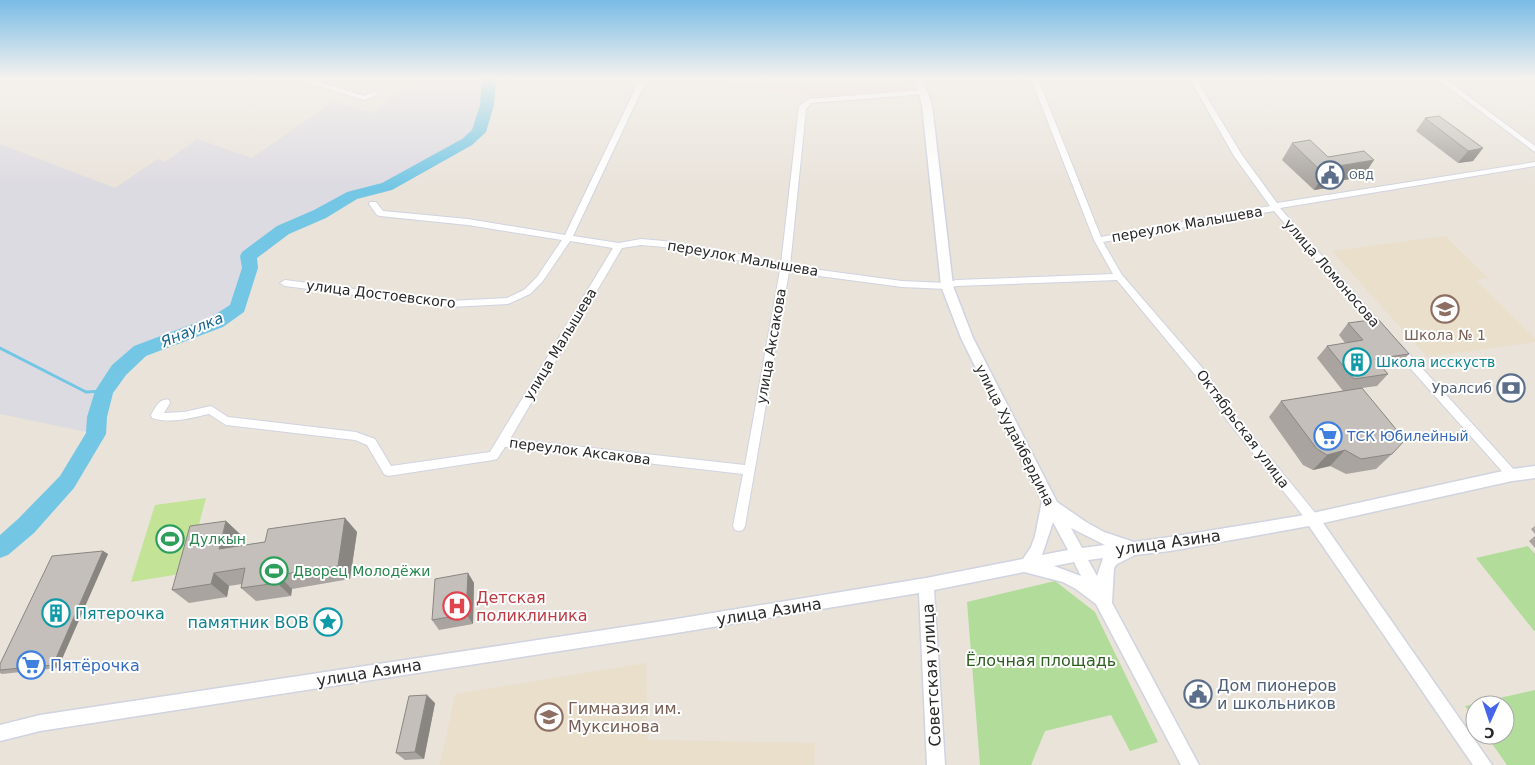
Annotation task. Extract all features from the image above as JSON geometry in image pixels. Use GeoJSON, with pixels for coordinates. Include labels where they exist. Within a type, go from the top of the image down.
{"type":"FeatureCollection","features":[{"type":"Feature","properties":{"kind":"street"},"geometry":{"type":"LineString","coordinates":[[568,238],[626,115]]}},
{"type":"Feature","properties":{"kind":"street","name":"улица Аксакова"},"geometry":{"type":"LineString","coordinates":[[739,526],[785,268],[801,115]]}},
{"type":"Feature","properties":{"kind":"street","name":"улица Худайбердина"},"geometry":{"type":"LineString","coordinates":[[928,115],[947,286],[966,338],[1077,555],[1190,765]]}},
{"type":"Feature","properties":{"kind":"street","name":"Октябрьская улица"},"geometry":{"type":"LineString","coordinates":[[1048,115],[1098,240],[1119,277],[1201,374],[1233,420],[1312,518],[1483,765]]}},
{"type":"Feature","properties":{"kind":"street","name":"улица Ломоносова"},"geometry":{"type":"LineString","coordinates":[[1214,115],[1238,156],[1275,207],[1386,334]]}},
{"type":"Feature","properties":{"kind":"street"},"geometry":{"type":"LineString","coordinates":[[1488,115],[1535,150]]}},
{"type":"Feature","properties":{"kind":"street","name":"переулок Малышева"},"geometry":{"type":"LineString","coordinates":[[1098,240],[1275,207],[1535,164]]}},
{"type":"Feature","properties":{"kind":"street","name":"переулок Малышева"},"geometry":{"type":"LineString","coordinates":[[373,204],[380,213],[468,222],[619,246],[641,242],[664,244],[766,262],[785,268],[902,284],[947,286],[956,283],[1119,277]]}},
{"type":"Feature","properties":{"kind":"street","name":"улица Достоевского"},"geometry":{"type":"LineString","coordinates":[[285,283],[450,304],[508,301],[526,292],[540,279],[568,238]]}},
{"type":"Feature","properties":{"kind":"street","name":"улица Малышева"},"geometry":{"type":"LineString","coordinates":[[502,442],[619,246]]}},
{"type":"Feature","properties":{"kind":"street"},"geometry":{"type":"LineString","coordinates":[[1392,342],[1512,475]]}},
{"type":"Feature","properties":{"kind":"street","name":"переулок Аксакова"},"geometry":{"type":"LineString","coordinates":[[165,403],[156,415],[162,417],[186,416],[211,410],[226,421],[356,436],[371,442],[388,471],[493,456],[502,442],[750,470]]}},
{"type":"Feature","properties":{"kind":"street","name":"улица Азина"},"geometry":{"type":"LineString","coordinates":[[0,734],[53,721],[670,627],[926,584],[1077,555],[1170,544],[1312,518],[1512,475],[1535,472]]}},
{"type":"Feature","properties":{"kind":"street"},"geometry":{"type":"LineString","coordinates":[[1049,501],[1067,518],[1090,533],[1137,547]]}},
{"type":"Feature","properties":{"kind":"street"},"geometry":{"type":"LineString","coordinates":[[1049,501],[1042,541],[1026,566],[1060,574],[1077,582],[1091,591],[1106,609]]}},
{"type":"Feature","properties":{"kind":"street"},"geometry":{"type":"LineString","coordinates":[[1106,609],[1103,587],[1106,570],[1111,560],[1137,547]]}},
{"type":"Feature","properties":{"kind":"street","name":"Советская улица"},"geometry":{"type":"LineString","coordinates":[[926,584],[936,765]]}},
{"type":"Feature","properties":{"kind":"shaded area"},"geometry":{"type":"Polygon","coordinates":[[[315,115],[484,115],[479,132],[450,152],[387,187],[352,195],[320,214],[283,230],[267,240],[248,256],[250,268],[238,308],[217,322],[140,351],[119,370],[104,391],[97,417],[96,434],[0,414],[0,144],[115,188],[158,159],[165,162],[197,139],[252,158],[315,115]]]}},
{"type":"Feature","properties":{"kind":"shaded area","name":"Школа № 1"},"geometry":{"type":"Polygon","coordinates":[[[1445,236],[1488,278],[1476,280],[1535,338],[1535,342],[1427,357],[1332,251],[1445,236]]]}},
{"type":"Feature","properties":{"kind":"shaded area","name":"Гимназия им. Муксинова"},"geometry":{"type":"Polygon","coordinates":[[[646,663],[648,740],[815,743],[814,765],[440,765],[455,694],[646,663]]]}},
{"type":"Feature","properties":{"kind":"green space","name":"Дулкын"},"geometry":{"type":"Polygon","coordinates":[[[206,498],[186,573],[131,582],[155,505],[206,498]]]}},
{"type":"Feature","properties":{"kind":"green space"},"geometry":{"type":"Polygon","coordinates":[[[1528,546],[1535,554],[1535,632],[1476,558],[1528,546]]]}},
{"type":"Feature","properties":{"kind":"green space","name":"Ёлочная площадь"},"geometry":{"type":"Polygon","coordinates":[[[1055,581],[1095,612],[1158,742],[1130,751],[1111,715],[1045,731],[1031,765],[980,765],[967,602],[1055,581]]]}},
{"type":"Feature","properties":{"kind":"green space"},"geometry":{"type":"Polygon","coordinates":[[[1535,690],[1535,765],[1507,765],[1493,745],[1515,745],[1515,695],[1513,695],[1535,690]]]}},
{"type":"Feature","properties":{"kind":"building"},"geometry":{"type":"Polygon","coordinates":[[[1439,116],[1483,148],[1468,151],[1425,118],[1439,116]]]}},
{"type":"Feature","properties":{"kind":"building"},"geometry":{"type":"Polygon","coordinates":[[[1310,140],[1328,157],[1364,151],[1374,160],[1338,166],[1344,171],[1324,174],[1292,143],[1310,140]]]}},
{"type":"Feature","properties":{"kind":"building"},"geometry":{"type":"Polygon","coordinates":[[[1378,319],[1409,354],[1375,359],[1388,374],[1354,379],[1327,346],[1363,340],[1348,323],[1378,319]]]}},
{"type":"Feature","properties":{"kind":"building"},"geometry":{"type":"Polygon","coordinates":[[[1362,388],[1405,440],[1392,454],[1361,459],[1345,450],[1327,455],[1317,449],[1281,401],[1362,388]]]}},
{"type":"Feature","properties":{"kind":"building"},"geometry":{"type":"Polygon","coordinates":[[[345,518],[338,566],[278,575],[277,583],[241,588],[245,568],[214,573],[211,584],[172,590],[190,526],[226,521],[219,549],[265,542],[268,529],[345,518]]]}},
{"type":"Feature","properties":{"kind":"building","name":"Пятерочка"},"geometry":{"type":"Polygon","coordinates":[[[103,551],[53,665],[0,670],[0,664],[52,556],[103,551]]]}},
{"type":"Feature","properties":{"kind":"building"},"geometry":{"type":"Polygon","coordinates":[[[468,573],[466,614],[432,620],[435,579],[468,573]]]}},
{"type":"Feature","properties":{"kind":"building"},"geometry":{"type":"Polygon","coordinates":[[[427,695],[415,752],[396,753],[409,696],[427,695]]]}},
{"type":"Feature","properties":{"kind":"waterway","name":"Янаулка"},"geometry":{"type":"LineString","coordinates":[[0,548],[26,526],[67,482],[96,434],[97,417],[104,391],[119,370],[140,351],[217,322],[238,308],[250,268],[248,256],[283,230],[320,214],[352,195],[387,187],[467,142],[479,132],[484,115]]}},
{"type":"Feature","properties":{"kind":"waterway"},"geometry":{"type":"LineString","coordinates":[[0,348],[86,392],[104,391]]}},
{"type":"Feature","properties":{"kind":"place","name":"ОВД"},"geometry":{"type":"Point","coordinates":[1330,175]}},
{"type":"Feature","properties":{"kind":"place","name":"Школа № 1"},"geometry":{"type":"Point","coordinates":[1445,309]}},
{"type":"Feature","properties":{"kind":"place","name":"Школа исскуств"},"geometry":{"type":"Point","coordinates":[1357,362]}},
{"type":"Feature","properties":{"kind":"place","name":"Уралсиб"},"geometry":{"type":"Point","coordinates":[1511,388]}},
{"type":"Feature","properties":{"kind":"place","name":"ТСК Юбилейный"},"geometry":{"type":"Point","coordinates":[1328,436]}},
{"type":"Feature","properties":{"kind":"place","name":"Дулкын"},"geometry":{"type":"Point","coordinates":[170,539]}},
{"type":"Feature","properties":{"kind":"place","name":"Дворец Молодёжи"},"geometry":{"type":"Point","coordinates":[274,571]}},
{"type":"Feature","properties":{"kind":"place","name":"Детская поликлиника"},"geometry":{"type":"Point","coordinates":[457,606]}},
{"type":"Feature","properties":{"kind":"place","name":"Пятерочка"},"geometry":{"type":"Point","coordinates":[56,613]}},
{"type":"Feature","properties":{"kind":"place","name":"памятник ВОВ"},"geometry":{"type":"Point","coordinates":[328,622]}},
{"type":"Feature","properties":{"kind":"place","name":"Пятёрочка"},"geometry":{"type":"Point","coordinates":[31,665]}},
{"type":"Feature","properties":{"kind":"place","name":"Дом пионеров и школьников"},"geometry":{"type":"Point","coordinates":[1198,694]}},
{"type":"Feature","properties":{"kind":"place","name":"Гимназия им. Муксинова"},"geometry":{"type":"Point","coordinates":[549,717]}}]}
